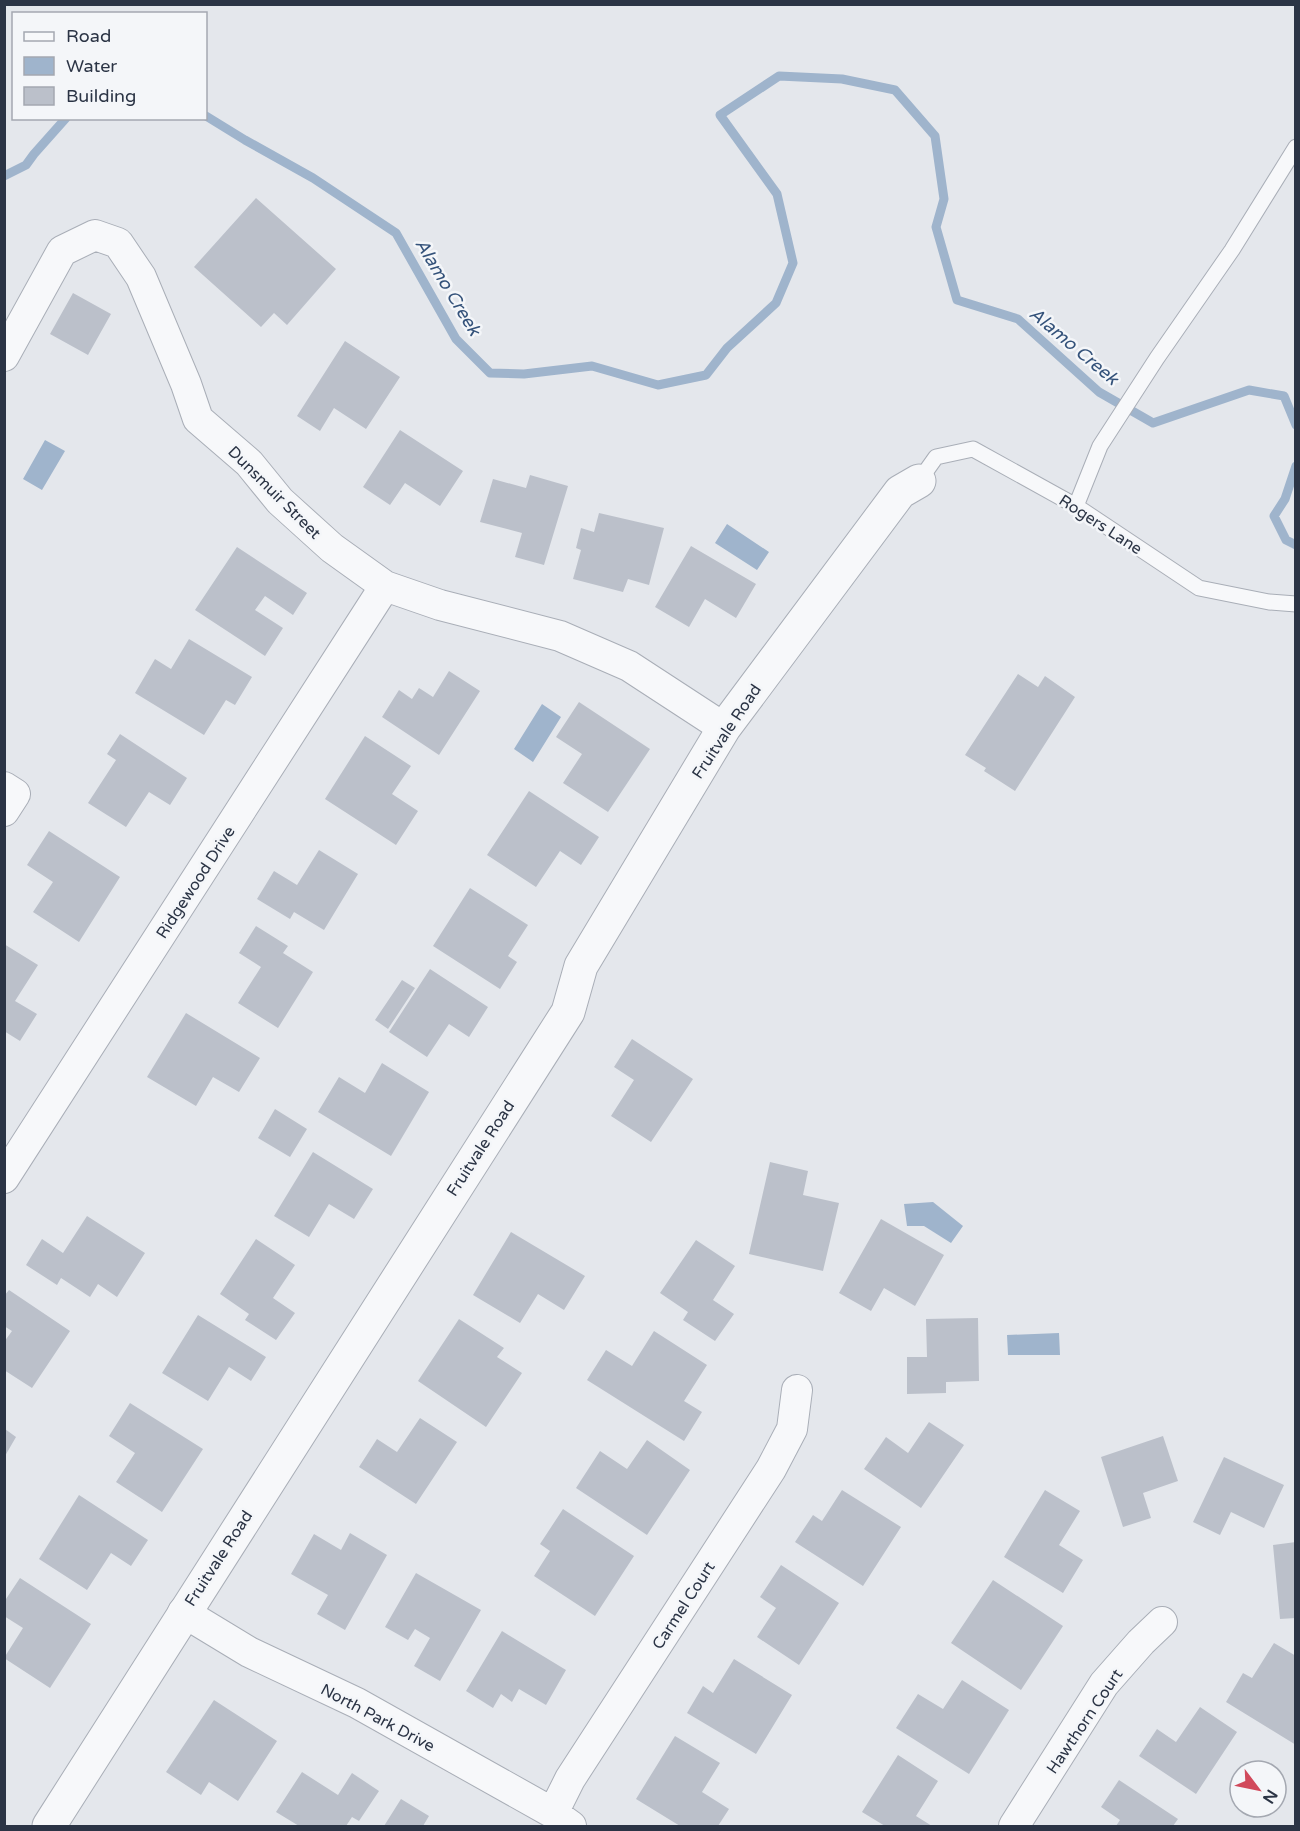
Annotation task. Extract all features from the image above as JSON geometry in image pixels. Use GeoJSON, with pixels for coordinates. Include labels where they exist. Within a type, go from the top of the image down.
{"type":"FeatureCollection","features":[{"type":"Feature","properties":{"kind":"street","name":"Dunsmuir Street"},"geometry":{"type":"LineString","coordinates":[[4,356],[62,251],[95,236],[118,243],[141,277],[186,384],[198,419],[249,463],[280,501],[332,548],[385,586],[440,605],[560,636],[629,666],[724,728]]}},
{"type":"Feature","properties":{"kind":"street","name":"Fruitvale Road"},"geometry":{"type":"LineString","coordinates":[[49,1827],[183,1612],[567,1012],[581,966],[724,728],[900,492],[919,482]]}},
{"type":"Feature","properties":{"kind":"street","name":"Ridgewood Drive"},"geometry":{"type":"LineString","coordinates":[[4,1178],[385,586]]}},
{"type":"Feature","properties":{"kind":"street"},"geometry":{"type":"LineString","coordinates":[[4,787],[15,794],[4,811]]}},
{"type":"Feature","properties":{"kind":"street","name":"Carmel Court"},"geometry":{"type":"LineString","coordinates":[[562,1820],[570,1779],[771,1469],[792,1429],[797,1390]]}},
{"type":"Feature","properties":{"kind":"street","name":"North Park Drive"},"geometry":{"type":"LineString","coordinates":[[183,1612],[249,1652],[357,1703],[562,1820]]}},
{"type":"Feature","properties":{"kind":"street","name":"Hawthorn Court"},"geometry":{"type":"LineString","coordinates":[[1014,1827],[1104,1684],[1162,1622]]}},
{"type":"Feature","properties":{"kind":"lane"},"geometry":{"type":"LineString","coordinates":[[1076,506],[1100,446],[1157,358],[1232,250],[1296,147]]}},
{"type":"Feature","properties":{"kind":"lane","name":"Rogers Lane"},"geometry":{"type":"LineString","coordinates":[[919,482],[936,457],[973,448],[1076,506],[1199,588],[1269,602],[1296,604]]}},
{"type":"Feature","properties":{"kind":"water"},"geometry":{"type":"Polygon","coordinates":[[[45,440],[65,451],[42,490],[23,479],[45,440]]]}},
{"type":"Feature","properties":{"kind":"water"},"geometry":{"type":"Polygon","coordinates":[[[727,524],[769,552],[757,570],[715,543],[727,524]]]}},
{"type":"Feature","properties":{"kind":"water"},"geometry":{"type":"Polygon","coordinates":[[[542,704],[561,717],[533,762],[514,749],[542,704]]]}},
{"type":"Feature","properties":{"kind":"water"},"geometry":{"type":"Polygon","coordinates":[[[933,1202],[963,1226],[951,1243],[924,1226],[907,1226],[904,1204],[933,1202]]]}},
{"type":"Feature","properties":{"kind":"water"},"geometry":{"type":"Polygon","coordinates":[[[1059,1333],[1060,1355],[1008,1355],[1007,1335],[1059,1333]]]}},
{"type":"Feature","properties":{"kind":"building"},"geometry":{"type":"Polygon","coordinates":[[[256,198],[336,269],[287,325],[274,313],[261,327],[194,267],[256,198]]]}},
{"type":"Feature","properties":{"kind":"building"},"geometry":{"type":"Polygon","coordinates":[[[73,293],[111,314],[88,355],[50,334],[73,293]]]}},
{"type":"Feature","properties":{"kind":"building"},"geometry":{"type":"Polygon","coordinates":[[[345,341],[400,377],[366,429],[334,408],[320,431],[297,416],[345,341]]]}},
{"type":"Feature","properties":{"kind":"building"},"geometry":{"type":"Polygon","coordinates":[[[400,430],[463,471],[440,506],[405,483],[390,505],[363,487],[400,430]]]}},
{"type":"Feature","properties":{"kind":"building"},"geometry":{"type":"Polygon","coordinates":[[[530,475],[568,486],[544,565],[515,557],[522,533],[480,522],[493,479],[526,488],[530,475]]]}},
{"type":"Feature","properties":{"kind":"building"},"geometry":{"type":"Polygon","coordinates":[[[599,513],[664,528],[649,585],[628,579],[623,592],[573,579],[581,550],[576,548],[581,528],[594,532],[599,513]]]}},
{"type":"Feature","properties":{"kind":"building"},"geometry":{"type":"Polygon","coordinates":[[[691,546],[756,584],[736,618],[705,599],[689,627],[655,607],[691,546]]]}},
{"type":"Feature","properties":{"kind":"building"},"geometry":{"type":"Polygon","coordinates":[[[237,547],[307,593],[293,615],[265,596],[255,610],[283,628],[265,656],[195,610],[237,547]]]}},
{"type":"Feature","properties":{"kind":"building"},"geometry":{"type":"Polygon","coordinates":[[[189,639],[252,677],[235,705],[226,700],[204,735],[135,693],[155,659],[171,669],[189,639]]]}},
{"type":"Feature","properties":{"kind":"building"},"geometry":{"type":"Polygon","coordinates":[[[449,671],[480,691],[439,755],[382,717],[399,690],[412,699],[419,688],[433,697],[449,671]]]}},
{"type":"Feature","properties":{"kind":"building"},"geometry":{"type":"Polygon","coordinates":[[[1018,674],[1038,687],[1045,676],[1075,697],[1015,791],[984,771],[986,768],[965,755],[1018,674]]]}},
{"type":"Feature","properties":{"kind":"building"},"geometry":{"type":"Polygon","coordinates":[[[579,702],[650,749],[608,812],[563,783],[582,754],[556,737],[579,702]]]}},
{"type":"Feature","properties":{"kind":"building"},"geometry":{"type":"Polygon","coordinates":[[[120,734],[187,778],[170,805],[149,792],[126,827],[88,803],[116,760],[107,754],[120,734]]]}},
{"type":"Feature","properties":{"kind":"building"},"geometry":{"type":"Polygon","coordinates":[[[365,736],[411,766],[392,794],[418,811],[396,845],[325,799],[365,736]]]}},
{"type":"Feature","properties":{"kind":"building"},"geometry":{"type":"Polygon","coordinates":[[[529,791],[599,837],[581,865],[560,851],[536,887],[487,855],[529,791]]]}},
{"type":"Feature","properties":{"kind":"building"},"geometry":{"type":"Polygon","coordinates":[[[49,831],[120,877],[79,942],[33,912],[53,882],[27,865],[49,831]]]}},
{"type":"Feature","properties":{"kind":"building"},"geometry":{"type":"Polygon","coordinates":[[[319,850],[358,874],[324,930],[294,912],[290,919],[257,899],[274,871],[297,885],[319,850]]]}},
{"type":"Feature","properties":{"kind":"building"},"geometry":{"type":"Polygon","coordinates":[[[470,888],[528,925],[508,956],[517,962],[500,989],[433,946],[470,888]]]}},
{"type":"Feature","properties":{"kind":"building"},"geometry":{"type":"Polygon","coordinates":[[[256,926],[288,946],[283,953],[313,972],[278,1028],[238,1003],[261,967],[239,953],[256,926]]]}},
{"type":"Feature","properties":{"kind":"building"},"geometry":{"type":"Polygon","coordinates":[[[4,944],[38,965],[15,1001],[37,1014],[20,1041],[4,1031],[4,944]]]}},
{"type":"Feature","properties":{"kind":"building"},"geometry":{"type":"Polygon","coordinates":[[[430,969],[488,1007],[469,1037],[449,1024],[427,1057],[389,1032],[430,969]]]}},
{"type":"Feature","properties":{"kind":"building"},"geometry":{"type":"Polygon","coordinates":[[[402,980],[415,988],[388,1029],[375,1020],[402,980]]]}},
{"type":"Feature","properties":{"kind":"building"},"geometry":{"type":"Polygon","coordinates":[[[186,1013],[260,1058],[239,1092],[213,1077],[196,1106],[147,1077],[186,1013]]]}},
{"type":"Feature","properties":{"kind":"building"},"geometry":{"type":"Polygon","coordinates":[[[632,1039],[693,1079],[651,1142],[611,1116],[634,1080],[614,1067],[632,1039]]]}},
{"type":"Feature","properties":{"kind":"building"},"geometry":{"type":"Polygon","coordinates":[[[382,1063],[429,1092],[391,1156],[318,1112],[339,1077],[365,1093],[382,1063]]]}},
{"type":"Feature","properties":{"kind":"building"},"geometry":{"type":"Polygon","coordinates":[[[275,1109],[307,1129],[290,1157],[258,1138],[275,1109]]]}},
{"type":"Feature","properties":{"kind":"building"},"geometry":{"type":"Polygon","coordinates":[[[313,1152],[373,1189],[354,1219],[329,1204],[309,1237],[274,1216],[313,1152]]]}},
{"type":"Feature","properties":{"kind":"building"},"geometry":{"type":"Polygon","coordinates":[[[770,1162],[808,1171],[803,1195],[839,1203],[823,1271],[749,1254],[770,1162]]]}},
{"type":"Feature","properties":{"kind":"building"},"geometry":{"type":"Polygon","coordinates":[[[87,1216],[145,1253],[117,1297],[98,1284],[90,1297],[61,1278],[57,1285],[26,1265],[42,1239],[63,1253],[87,1216]]]}},
{"type":"Feature","properties":{"kind":"building"},"geometry":{"type":"Polygon","coordinates":[[[881,1219],[944,1255],[915,1306],[884,1288],[871,1311],[839,1293],[881,1219]]]}},
{"type":"Feature","properties":{"kind":"building"},"geometry":{"type":"Polygon","coordinates":[[[511,1232],[585,1276],[564,1310],[538,1294],[520,1323],[473,1295],[511,1232]]]}},
{"type":"Feature","properties":{"kind":"building"},"geometry":{"type":"Polygon","coordinates":[[[256,1239],[295,1265],[273,1298],[295,1313],[276,1340],[245,1320],[249,1314],[220,1294],[256,1239]]]}},
{"type":"Feature","properties":{"kind":"building"},"geometry":{"type":"Polygon","coordinates":[[[696,1240],[735,1266],[713,1300],[734,1314],[715,1341],[683,1320],[688,1312],[660,1293],[696,1240]]]}},
{"type":"Feature","properties":{"kind":"building"},"geometry":{"type":"Polygon","coordinates":[[[9,1290],[70,1331],[32,1388],[4,1370],[4,1342],[12,1331],[4,1326],[4,1296],[9,1290]]]}},
{"type":"Feature","properties":{"kind":"building"},"geometry":{"type":"Polygon","coordinates":[[[198,1315],[266,1357],[251,1381],[229,1367],[208,1401],[162,1373],[198,1315]]]}},
{"type":"Feature","properties":{"kind":"building"},"geometry":{"type":"Polygon","coordinates":[[[978,1318],[979,1381],[946,1382],[946,1393],[907,1394],[907,1357],[927,1357],[926,1319],[978,1318]]]}},
{"type":"Feature","properties":{"kind":"building"},"geometry":{"type":"Polygon","coordinates":[[[459,1319],[504,1348],[497,1357],[522,1373],[486,1427],[418,1381],[459,1319]]]}},
{"type":"Feature","properties":{"kind":"building"},"geometry":{"type":"Polygon","coordinates":[[[654,1331],[707,1365],[684,1401],[702,1412],[684,1441],[587,1380],[606,1350],[632,1366],[654,1331]]]}},
{"type":"Feature","properties":{"kind":"building"},"geometry":{"type":"Polygon","coordinates":[[[130,1403],[203,1449],[162,1512],[116,1482],[135,1453],[109,1436],[130,1403]]]}},
{"type":"Feature","properties":{"kind":"building"},"geometry":{"type":"Polygon","coordinates":[[[420,1418],[457,1442],[416,1504],[359,1467],[377,1439],[397,1452],[420,1418]]]}},
{"type":"Feature","properties":{"kind":"building"},"geometry":{"type":"Polygon","coordinates":[[[929,1422],[964,1445],[921,1508],[864,1469],[886,1437],[908,1453],[929,1422]]]}},
{"type":"Feature","properties":{"kind":"building"},"geometry":{"type":"Polygon","coordinates":[[[5,1429],[16,1437],[5,1456],[5,1429]]]}},
{"type":"Feature","properties":{"kind":"building"},"geometry":{"type":"Polygon","coordinates":[[[1163,1436],[1178,1481],[1143,1493],[1151,1518],[1123,1527],[1101,1457],[1163,1436]]]}},
{"type":"Feature","properties":{"kind":"building"},"geometry":{"type":"Polygon","coordinates":[[[647,1440],[690,1470],[647,1535],[576,1488],[600,1451],[627,1469],[647,1440]]]}},
{"type":"Feature","properties":{"kind":"building"},"geometry":{"type":"Polygon","coordinates":[[[1224,1457],[1284,1485],[1264,1528],[1231,1512],[1220,1535],[1193,1522],[1224,1457]]]}},
{"type":"Feature","properties":{"kind":"building"},"geometry":{"type":"Polygon","coordinates":[[[842,1490],[901,1527],[863,1586],[795,1542],[813,1515],[822,1521],[842,1490]]]}},
{"type":"Feature","properties":{"kind":"building"},"geometry":{"type":"Polygon","coordinates":[[[1045,1490],[1080,1511],[1059,1545],[1083,1560],[1063,1593],[1004,1557],[1045,1490]]]}},
{"type":"Feature","properties":{"kind":"building"},"geometry":{"type":"Polygon","coordinates":[[[79,1495],[148,1540],[131,1566],[111,1553],[87,1590],[39,1559],[79,1495]]]}},
{"type":"Feature","properties":{"kind":"building"},"geometry":{"type":"Polygon","coordinates":[[[563,1509],[634,1556],[595,1616],[534,1576],[550,1551],[540,1544],[563,1509]]]}},
{"type":"Feature","properties":{"kind":"building"},"geometry":{"type":"Polygon","coordinates":[[[350,1533],[387,1555],[345,1630],[317,1614],[328,1595],[291,1574],[314,1534],[341,1550],[350,1533]]]}},
{"type":"Feature","properties":{"kind":"building"},"geometry":{"type":"Polygon","coordinates":[[[1296,1542],[1296,1618],[1280,1619],[1273,1545],[1296,1542]]]}},
{"type":"Feature","properties":{"kind":"building"},"geometry":{"type":"Polygon","coordinates":[[[781,1565],[839,1603],[799,1665],[757,1637],[776,1608],[760,1597],[781,1565]]]}},
{"type":"Feature","properties":{"kind":"building"},"geometry":{"type":"Polygon","coordinates":[[[416,1573],[481,1610],[440,1681],[414,1666],[430,1638],[415,1629],[408,1640],[385,1627],[416,1573]]]}},
{"type":"Feature","properties":{"kind":"building"},"geometry":{"type":"Polygon","coordinates":[[[20,1578],[91,1624],[50,1688],[4,1658],[23,1628],[4,1616],[4,1602],[20,1578]]]}},
{"type":"Feature","properties":{"kind":"building"},"geometry":{"type":"Polygon","coordinates":[[[993,1580],[1063,1626],[1021,1690],[951,1643],[993,1580]]]}},
{"type":"Feature","properties":{"kind":"building"},"geometry":{"type":"Polygon","coordinates":[[[502,1631],[566,1670],[546,1705],[519,1689],[512,1702],[501,1694],[493,1708],[466,1691],[502,1631]]]}},
{"type":"Feature","properties":{"kind":"building"},"geometry":{"type":"Polygon","coordinates":[[[1274,1643],[1296,1656],[1296,1745],[1226,1702],[1243,1673],[1252,1678],[1274,1643]]]}},
{"type":"Feature","properties":{"kind":"building"},"geometry":{"type":"Polygon","coordinates":[[[734,1659],[792,1695],[756,1754],[687,1713],[703,1686],[713,1693],[734,1659]]]}},
{"type":"Feature","properties":{"kind":"building"},"geometry":{"type":"Polygon","coordinates":[[[962,1680],[1009,1710],[969,1774],[896,1728],[918,1694],[943,1709],[962,1680]]]}},
{"type":"Feature","properties":{"kind":"building"},"geometry":{"type":"Polygon","coordinates":[[[214,1700],[277,1741],[238,1801],[209,1782],[201,1795],[166,1772],[214,1700]]]}},
{"type":"Feature","properties":{"kind":"building"},"geometry":{"type":"Polygon","coordinates":[[[1200,1707],[1237,1732],[1196,1794],[1139,1756],[1157,1729],[1176,1742],[1200,1707]]]}},
{"type":"Feature","properties":{"kind":"building"},"geometry":{"type":"Polygon","coordinates":[[[675,1736],[720,1763],[702,1792],[729,1809],[718,1826],[680,1826],[636,1799],[675,1736]]]}},
{"type":"Feature","properties":{"kind":"building"},"geometry":{"type":"Polygon","coordinates":[[[898,1755],[938,1781],[916,1816],[932,1826],[885,1826],[862,1812],[898,1755]]]}},
{"type":"Feature","properties":{"kind":"building"},"geometry":{"type":"Polygon","coordinates":[[[302,1772],[338,1795],[352,1773],[379,1791],[359,1821],[352,1817],[346,1826],[299,1826],[276,1812],[302,1772]]]}},
{"type":"Feature","properties":{"kind":"building"},"geometry":{"type":"Polygon","coordinates":[[[1119,1780],[1178,1819],[1173,1826],[1116,1826],[1120,1820],[1101,1807],[1119,1780]]]}},
{"type":"Feature","properties":{"kind":"building"},"geometry":{"type":"Polygon","coordinates":[[[401,1799],[429,1816],[423,1826],[384,1826],[401,1799]]]}},
{"type":"Feature","properties":{"kind":"waterway","name":"Alamo Creek"},"geometry":{"type":"LineString","coordinates":[[207,117],[313,178],[396,233],[456,339],[490,373],[524,374],[592,366],[658,385],[706,375],[727,348],[776,303],[793,263],[777,194],[720,115],[779,76],[842,79],[895,90],[935,136],[944,199],[936,227],[957,300],[1018,319],[1099,392],[1153,423],[1249,390],[1284,396],[1296,425]]}},
{"type":"Feature","properties":{"kind":"waterway","name":"Alamo Creek"},"geometry":{"type":"LineString","coordinates":[[4,176],[26,165],[64,120]]}},
{"type":"Feature","properties":{"kind":"waterway","name":"Alamo Creek"},"geometry":{"type":"LineString","coordinates":[[1296,466],[1285,499],[1274,516],[1286,540],[1296,545]]}}]}
